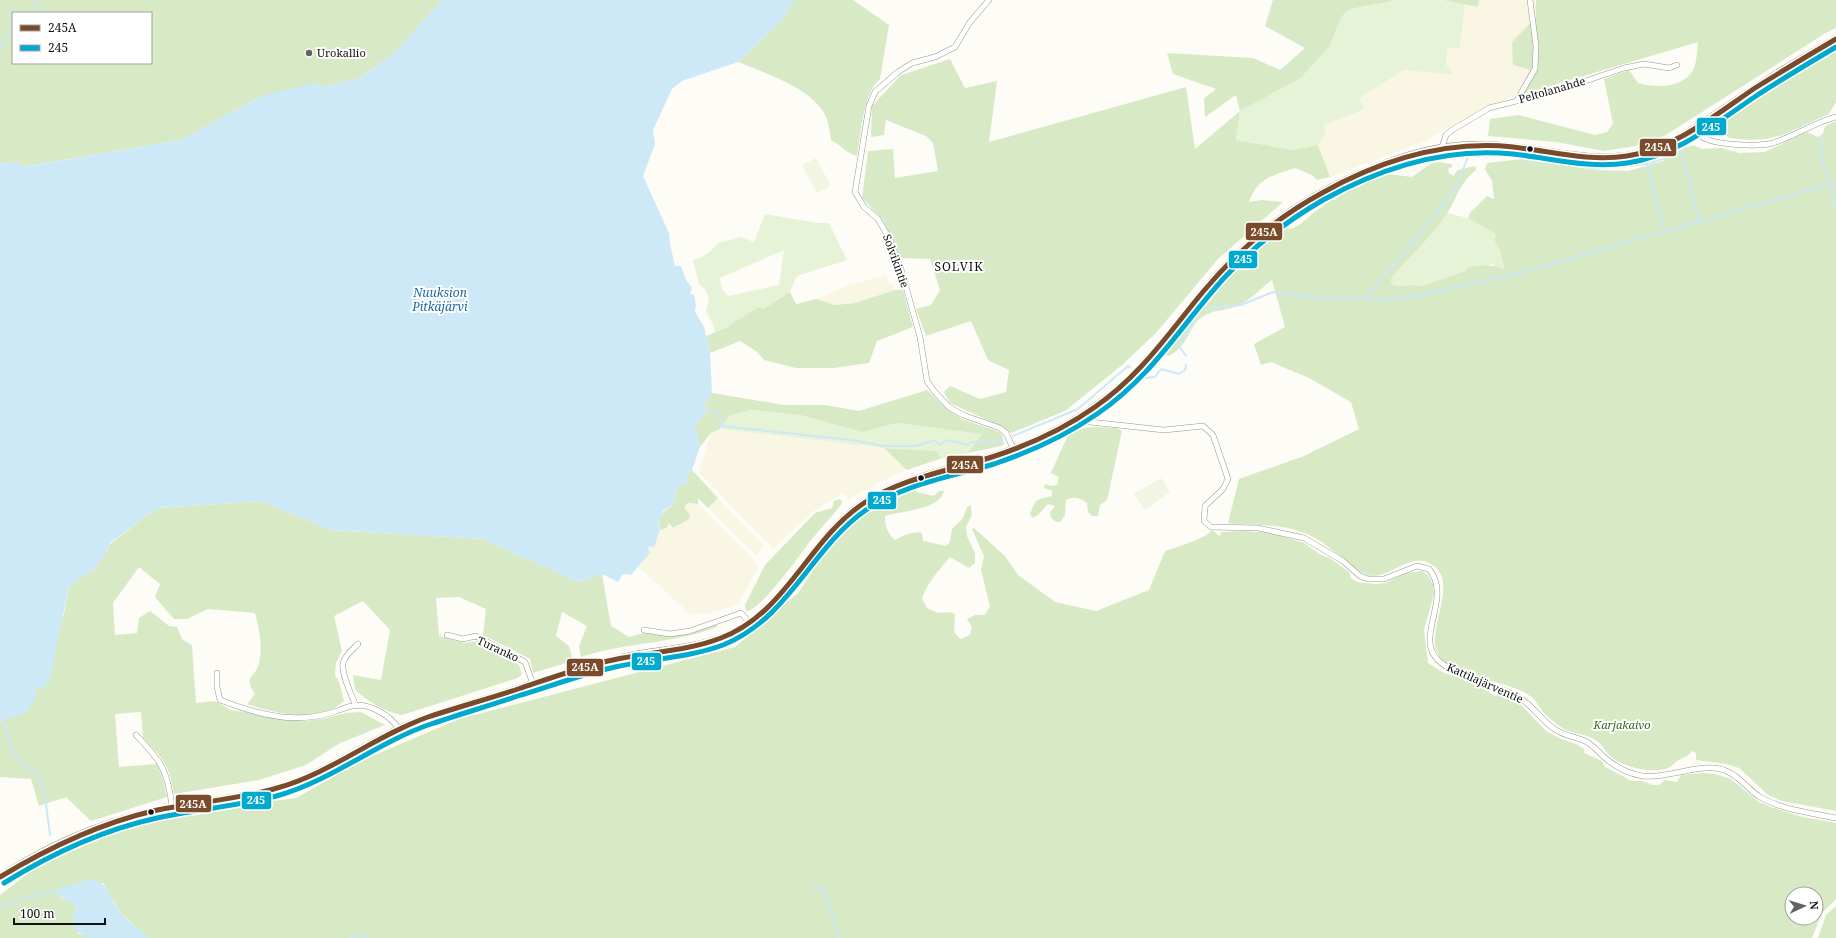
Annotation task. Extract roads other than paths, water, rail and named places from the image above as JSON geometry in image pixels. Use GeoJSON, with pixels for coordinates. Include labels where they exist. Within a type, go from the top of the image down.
{"type":"FeatureCollection","features":[{"type":"Feature","properties":{"kind":"street","name":"Solvikintie"},"geometry":{"type":"LineString","coordinates":[[989,0],[970,22],[955,46],[935,57],[912,63],[898,72],[875,92],[869,106],[855,192],[864,207],[878,220],[889,238],[901,269],[920,337],[927,381],[949,407],[963,415],[1000,428],[1006,434],[1014,450]]}},
{"type":"Feature","properties":{"kind":"street"},"geometry":{"type":"LineString","coordinates":[[1517,100],[1535,69],[1536,46],[1530,0]]}},
{"type":"Feature","properties":{"kind":"street"},"geometry":{"type":"LineString","coordinates":[[0,877],[34,857],[75,837],[127,819],[172,807],[245,796],[288,785],[316,774],[399,729],[430,717],[616,659],[706,644],[721,638],[750,623],[780,598],[839,523],[865,503],[880,494],[913,479],[1014,450],[1036,441],[1077,419],[1100,404],[1134,375],[1159,349],[1221,271],[1243,249],[1286,214],[1324,191],[1368,170],[1416,153],[1442,147],[1464,145],[1499,146],[1588,158],[1612,159],[1641,155],[1660,149],[1693,131],[1796,61],[1836,39]]}},
{"type":"Feature","properties":{"kind":"street","name":"Peltolanahde"},"geometry":{"type":"LineString","coordinates":[[1442,147],[1446,135],[1452,130],[1489,108],[1553,92],[1644,64],[1669,68],[1677,65]]}},
{"type":"Feature","properties":{"kind":"street"},"geometry":{"type":"LineString","coordinates":[[1693,131],[1706,139],[1718,142],[1761,145],[1772,143],[1815,124],[1836,117]]}},
{"type":"Feature","properties":{"kind":"street","name":"Kattilajärventie"},"geometry":{"type":"LineString","coordinates":[[1077,419],[1090,422],[1164,430],[1179,430],[1198,426],[1209,429],[1213,435],[1228,479],[1223,489],[1205,506],[1204,521],[1211,527],[1258,528],[1304,538],[1343,561],[1360,576],[1368,579],[1384,579],[1417,566],[1429,569],[1438,583],[1430,646],[1432,654],[1438,661],[1458,673],[1516,695],[1527,702],[1556,730],[1587,742],[1621,769],[1643,776],[1693,770],[1724,770],[1739,778],[1754,793],[1766,800],[1794,809],[1836,818]]}},
{"type":"Feature","properties":{"kind":"street"},"geometry":{"type":"LineString","coordinates":[[644,630],[670,634],[690,631],[741,613],[750,623]]}},
{"type":"Feature","properties":{"kind":"street","name":"Turanko"},"geometry":{"type":"LineString","coordinates":[[447,635],[463,639],[476,636],[525,662],[533,684]]}},
{"type":"Feature","properties":{"kind":"street"},"geometry":{"type":"LineString","coordinates":[[356,706],[348,685],[343,664],[348,654],[358,644]]}},
{"type":"Feature","properties":{"kind":"street"},"geometry":{"type":"LineString","coordinates":[[217,673],[217,686],[220,700],[238,707],[283,717],[306,717],[356,706],[373,709],[395,723],[399,729]]}},
{"type":"Feature","properties":{"kind":"street"},"geometry":{"type":"LineString","coordinates":[[136,735],[159,760],[167,775],[172,807]]}},
{"type":"Feature","properties":{"kind":"water","name":"Nuuksion Pitkäjärvi"},"geometry":{"type":"Polygon","coordinates":[[[442,0],[794,0],[782,20],[738,62],[682,81],[672,89],[653,130],[655,144],[643,176],[669,233],[675,266],[681,266],[686,280],[692,288],[690,294],[694,295],[696,305],[695,312],[704,327],[710,353],[712,393],[705,404],[706,413],[695,425],[700,447],[692,470],[688,472],[686,484],[679,486],[674,497],[675,503],[663,511],[658,523],[660,530],[654,547],[650,546],[648,549],[650,553],[631,575],[623,574],[618,582],[602,574],[578,582],[483,539],[330,530],[262,501],[159,508],[110,543],[106,553],[92,571],[69,586],[50,679],[42,690],[36,686],[36,698],[25,714],[3,719],[0,723],[0,164],[19,162],[23,167],[181,140],[262,96],[314,83],[323,87],[362,77],[396,51],[442,0]]]}},
{"type":"Feature","properties":{"kind":"water"},"geometry":{"type":"Polygon","coordinates":[[[91,879],[97,881],[105,887],[122,915],[150,938],[90,938],[74,930],[72,919],[77,906],[54,892],[57,889],[91,879]]]}},
{"type":"Feature","properties":{"kind":"waterway"},"geometry":{"type":"LineString","coordinates":[[32,12],[38,0]]}},
{"type":"Feature","properties":{"kind":"waterway"},"geometry":{"type":"LineString","coordinates":[[0,49],[4,39],[12,29]]}},
{"type":"Feature","properties":{"kind":"waterway"},"geometry":{"type":"LineString","coordinates":[[1821,136],[1821,157],[1836,207]]}},
{"type":"Feature","properties":{"kind":"waterway"},"geometry":{"type":"LineString","coordinates":[[1529,162],[1536,158],[1565,162],[1592,169],[1647,164],[1682,153],[1699,222]]}},
{"type":"Feature","properties":{"kind":"waterway"},"geometry":{"type":"LineString","coordinates":[[1365,299],[1455,190],[1468,157]]}},
{"type":"Feature","properties":{"kind":"waterway"},"geometry":{"type":"LineString","coordinates":[[1647,164],[1665,232]]}},
{"type":"Feature","properties":{"kind":"waterway"},"geometry":{"type":"LineString","coordinates":[[1186,356],[1179,346],[1201,309],[1241,305],[1273,292],[1311,298],[1380,300],[1405,298],[1517,274],[1836,182]]}},
{"type":"Feature","properties":{"kind":"waterway"},"geometry":{"type":"LineString","coordinates":[[1142,375],[1146,378],[1155,377],[1161,369],[1179,374],[1185,370],[1186,365]]}},
{"type":"Feature","properties":{"kind":"waterway"},"geometry":{"type":"LineString","coordinates":[[1013,436],[1078,409],[1128,366],[1130,367]]}},
{"type":"Feature","properties":{"kind":"waterway"},"geometry":{"type":"LineString","coordinates":[[705,409],[716,411],[720,417],[721,426],[852,440],[883,446],[916,446],[935,440],[939,445],[947,440],[968,445],[971,442],[992,443],[1003,440]]}},
{"type":"Feature","properties":{"kind":"waterway"},"geometry":{"type":"LineString","coordinates":[[3,719],[11,747],[19,761],[38,774],[44,789],[50,835]]}},
{"type":"Feature","properties":{"kind":"waterway"},"geometry":{"type":"LineString","coordinates":[[813,884],[824,890],[839,938]]}},
{"type":"Feature","properties":{"kind":"waterway"},"geometry":{"type":"LineString","coordinates":[[0,906],[29,897],[54,892]]}},
{"type":"Feature","properties":{"kind":"waterway"},"geometry":{"type":"LineString","coordinates":[[350,938],[360,934],[367,938]]}},
{"type":"Feature","properties":{"kind":"place","name":"Urokallio"},"geometry":{"type":"Point","coordinates":[309,53]}},
{"type":"Feature","properties":{"kind":"district","name":"SOLVIK"},"geometry":{"type":"Point","coordinates":[959,267]}},
{"type":"Feature","properties":{"kind":"park label","name":"Karjakaivo"},"geometry":{"type":"Point","coordinates":[1622,725]}}]}
